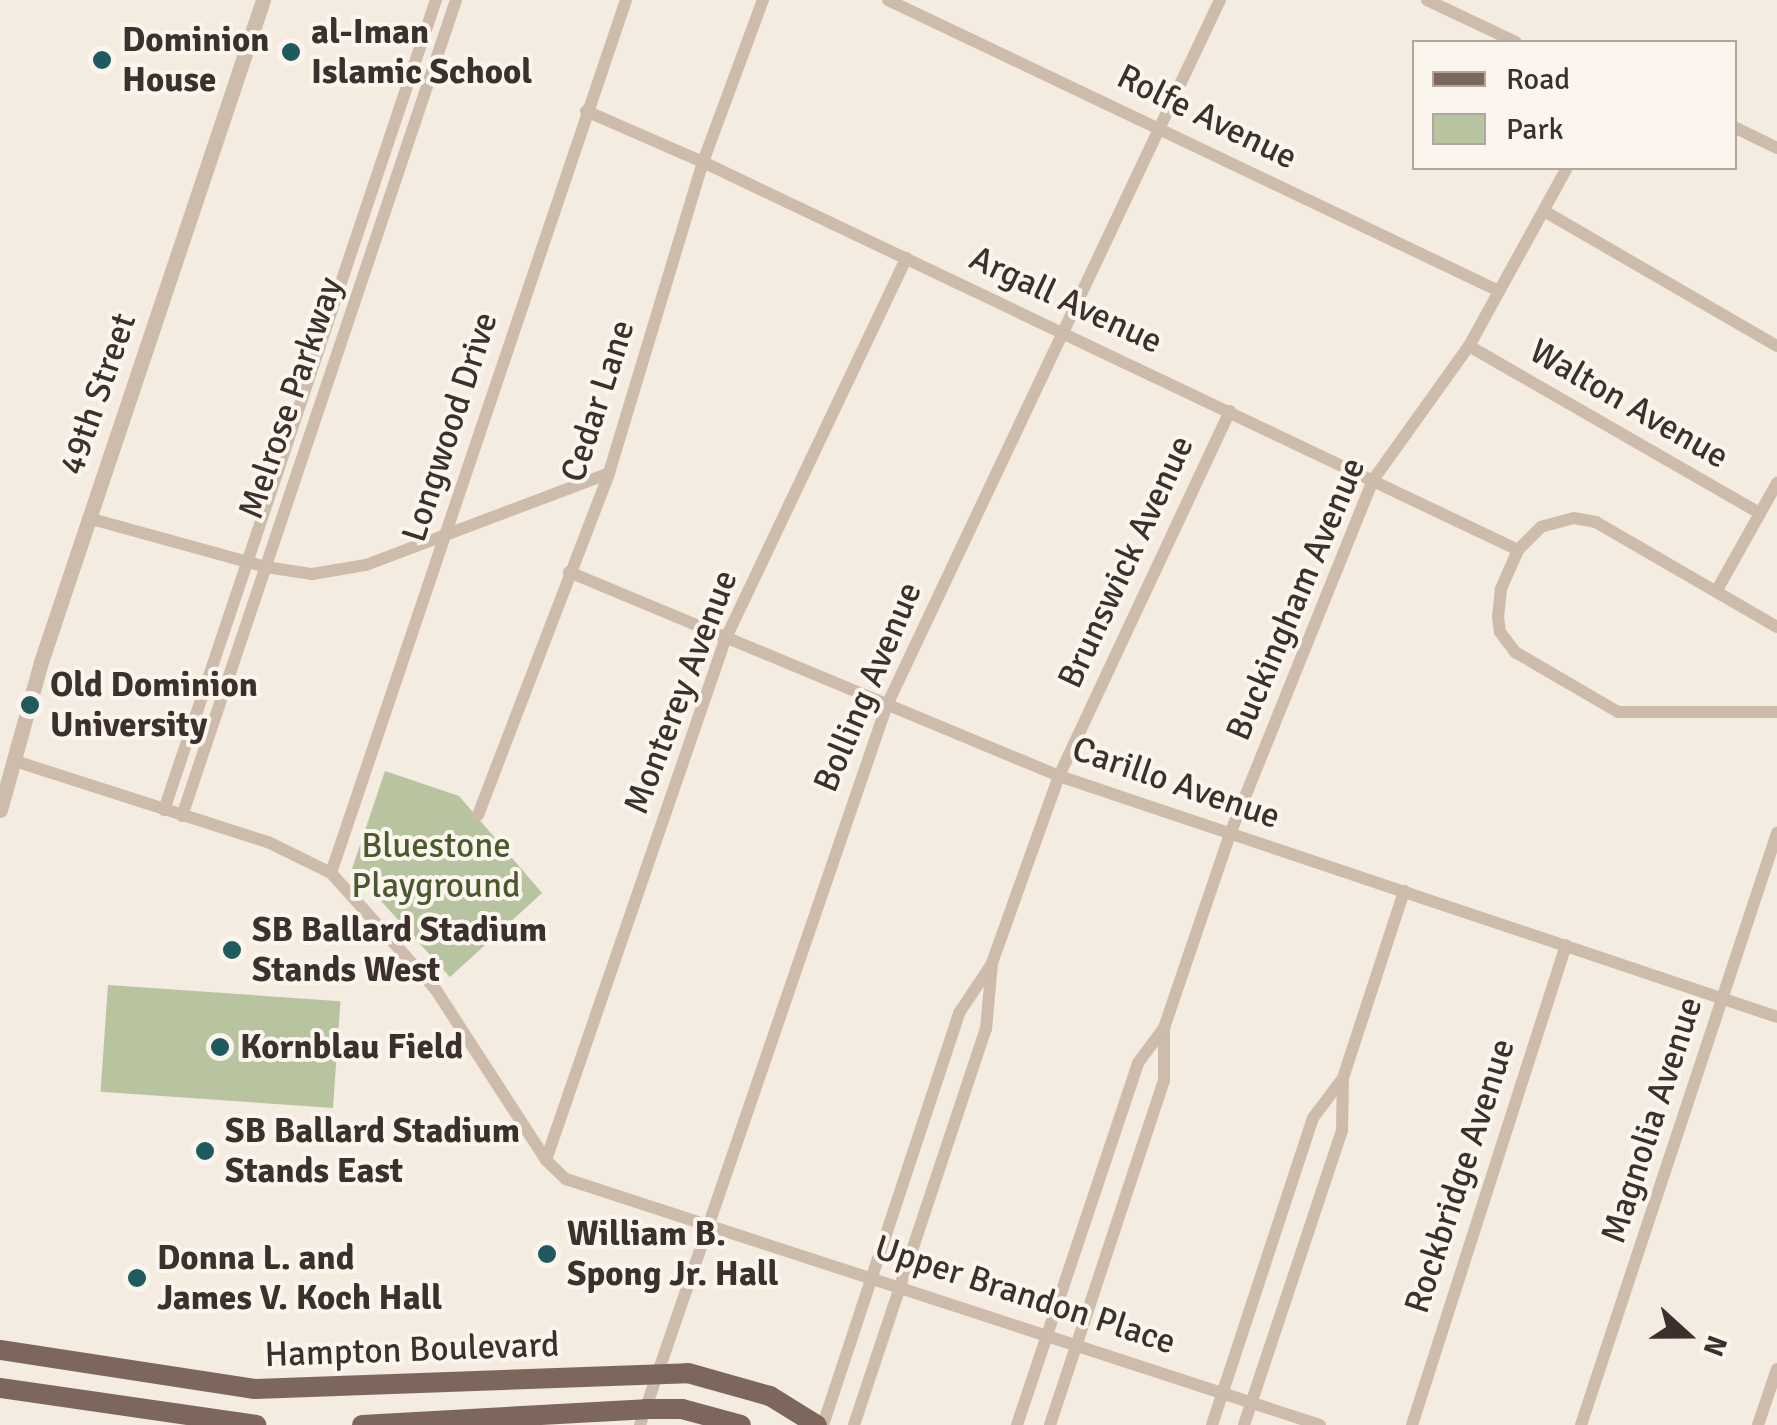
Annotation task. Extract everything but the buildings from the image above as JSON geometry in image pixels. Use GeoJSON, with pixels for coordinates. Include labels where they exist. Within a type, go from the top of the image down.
{"type":"FeatureCollection","features":[{"type":"Feature","properties":{"kind":"main road","name":"Hampton Boulevard"},"geometry":{"type":"LineString","coordinates":[[0,1350],[256,1389],[662,1372],[740,1384],[820,1425]]}},
{"type":"Feature","properties":{"kind":"main road","name":"Hampton Boulevard"},"geometry":{"type":"LineString","coordinates":[[0,1388],[256,1425]]}},
{"type":"Feature","properties":{"kind":"main road","name":"Hampton Boulevard"},"geometry":{"type":"LineString","coordinates":[[362,1425],[643,1417],[682,1410],[741,1425]]}},
{"type":"Feature","properties":{"kind":"street","name":"49th Street"},"geometry":{"type":"LineString","coordinates":[[0,810],[88,518],[263,0]]}},
{"type":"Feature","properties":{"kind":"street","name":"Melrose Parkway"},"geometry":{"type":"LineString","coordinates":[[164,810],[436,0]]}},
{"type":"Feature","properties":{"kind":"street","name":"Melrose Parkway"},"geometry":{"type":"LineString","coordinates":[[182,816],[456,0]]}},
{"type":"Feature","properties":{"kind":"street","name":"Longwood Drive"},"geometry":{"type":"LineString","coordinates":[[331,873],[626,0]]}},
{"type":"Feature","properties":{"kind":"street","name":"Cedar Lane"},"geometry":{"type":"LineString","coordinates":[[478,815],[609,473],[703,162],[764,0]]}},
{"type":"Feature","properties":{"kind":"street","name":"Rolfe Avenue"},"geometry":{"type":"LineString","coordinates":[[888,0],[1160,126],[1499,291]]}},
{"type":"Feature","properties":{"kind":"street","name":"Bolling Avenue"},"geometry":{"type":"LineString","coordinates":[[643,1417],[662,1372],[837,842],[887,705],[1220,0]]}},
{"type":"Feature","properties":{"kind":"street"},"geometry":{"type":"LineString","coordinates":[[1426,0],[1512,40]]}},
{"type":"Feature","properties":{"kind":"street","name":"Argall Avenue"},"geometry":{"type":"LineString","coordinates":[[586,111],[1062,331],[1518,550]]}},
{"type":"Feature","properties":{"kind":"street"},"geometry":{"type":"LineString","coordinates":[[1737,129],[1777,148]]}},
{"type":"Feature","properties":{"kind":"street","name":"Buckingham Avenue"},"geometry":{"type":"LineString","coordinates":[[1017,1425],[1138,1062],[1164,1028],[1230,834],[1373,480],[1469,346],[1567,170]]}},
{"type":"Feature","properties":{"kind":"street"},"geometry":{"type":"LineString","coordinates":[[1544,212],[1777,346]]}},
{"type":"Feature","properties":{"kind":"street","name":"Monterey Avenue"},"geometry":{"type":"LineString","coordinates":[[546,1160],[725,640],[906,258]]}},
{"type":"Feature","properties":{"kind":"street","name":"Walton Avenue"},"geometry":{"type":"LineString","coordinates":[[1469,346],[1760,513]]}},
{"type":"Feature","properties":{"kind":"street","name":"Brunswick Avenue"},"geometry":{"type":"LineString","coordinates":[[820,1425],[959,1013],[992,963],[1058,776],[1230,411]]}},
{"type":"Feature","properties":{"kind":"street"},"geometry":{"type":"LineString","coordinates":[[88,518],[248,563],[312,574],[366,565],[609,473]]}},
{"type":"Feature","properties":{"kind":"street"},"geometry":{"type":"LineString","coordinates":[[1717,590],[1777,483]]}},
{"type":"Feature","properties":{"kind":"street"},"geometry":{"type":"LineString","coordinates":[[1777,627],[1596,522],[1558,521],[1541,527],[1518,550],[1501,590],[1500,632],[1515,652],[1585,696],[1631,715],[1777,712]]}},
{"type":"Feature","properties":{"kind":"street","name":"Carillo Avenue"},"geometry":{"type":"LineString","coordinates":[[569,572],[1058,776],[1777,1017]]}},
{"type":"Feature","properties":{"kind":"street"},"geometry":{"type":"LineString","coordinates":[[14,761],[299,854],[331,873],[436,990],[546,1160]]}},
{"type":"Feature","properties":{"kind":"street","name":"Magnolia Avenue"},"geometry":{"type":"LineString","coordinates":[[1582,1425],[1777,832]]}},
{"type":"Feature","properties":{"kind":"street"},"geometry":{"type":"LineString","coordinates":[[1244,1425],[1342,1130],[1343,1078],[1404,891]]}},
{"type":"Feature","properties":{"kind":"street","name":"Rockbridge Avenue"},"geometry":{"type":"LineString","coordinates":[[1412,1425],[1566,944]]}},
{"type":"Feature","properties":{"kind":"street","name":"Brunswick Avenue"},"geometry":{"type":"LineString","coordinates":[[854,1425],[986,1029],[992,963]]}},
{"type":"Feature","properties":{"kind":"street","name":"Buckingham Avenue"},"geometry":{"type":"LineString","coordinates":[[1050,1425],[1164,1081],[1164,1028]]}},
{"type":"Feature","properties":{"kind":"street"},"geometry":{"type":"LineString","coordinates":[[1212,1425],[1313,1118],[1343,1078]]}},
{"type":"Feature","properties":{"kind":"street","name":"Upper Brandon Place"},"geometry":{"type":"LineString","coordinates":[[546,1160],[566,1179],[1320,1425]]}},
{"type":"Feature","properties":{"kind":"street"},"geometry":{"type":"LineString","coordinates":[[1758,1425],[1777,1369]]}},
{"type":"Feature","properties":{"kind":"green space","name":"Bluestone Playground"},"geometry":{"type":"Polygon","coordinates":[[[385,771],[459,796],[542,893],[450,977],[352,869],[385,771]]]}},
{"type":"Feature","properties":{"kind":"green space","name":"Kornblau Field"},"geometry":{"type":"Polygon","coordinates":[[[108,985],[340,1001],[333,1108],[101,1092],[108,985]]]}},
{"type":"Feature","properties":{"kind":"place","name":"al-Iman Islamic School"},"geometry":{"type":"Point","coordinates":[291,52]}},
{"type":"Feature","properties":{"kind":"place","name":"Dominion House"},"geometry":{"type":"Point","coordinates":[102,60]}},
{"type":"Feature","properties":{"kind":"place","name":"Old Dominion University"},"geometry":{"type":"Point","coordinates":[30,705]}},
{"type":"Feature","properties":{"kind":"place","name":"SB Ballard Stadium Stands West"},"geometry":{"type":"Point","coordinates":[232,950]}},
{"type":"Feature","properties":{"kind":"place","name":"Kornblau Field"},"geometry":{"type":"Point","coordinates":[220,1047]}},
{"type":"Feature","properties":{"kind":"place","name":"SB Ballard Stadium Stands East"},"geometry":{"type":"Point","coordinates":[205,1151]}},
{"type":"Feature","properties":{"kind":"place","name":"William B. Spong Jr. Hall"},"geometry":{"type":"Point","coordinates":[547,1254]}},
{"type":"Feature","properties":{"kind":"place","name":"Donna L. and James V. Koch Hall"},"geometry":{"type":"Point","coordinates":[137,1278]}}]}
